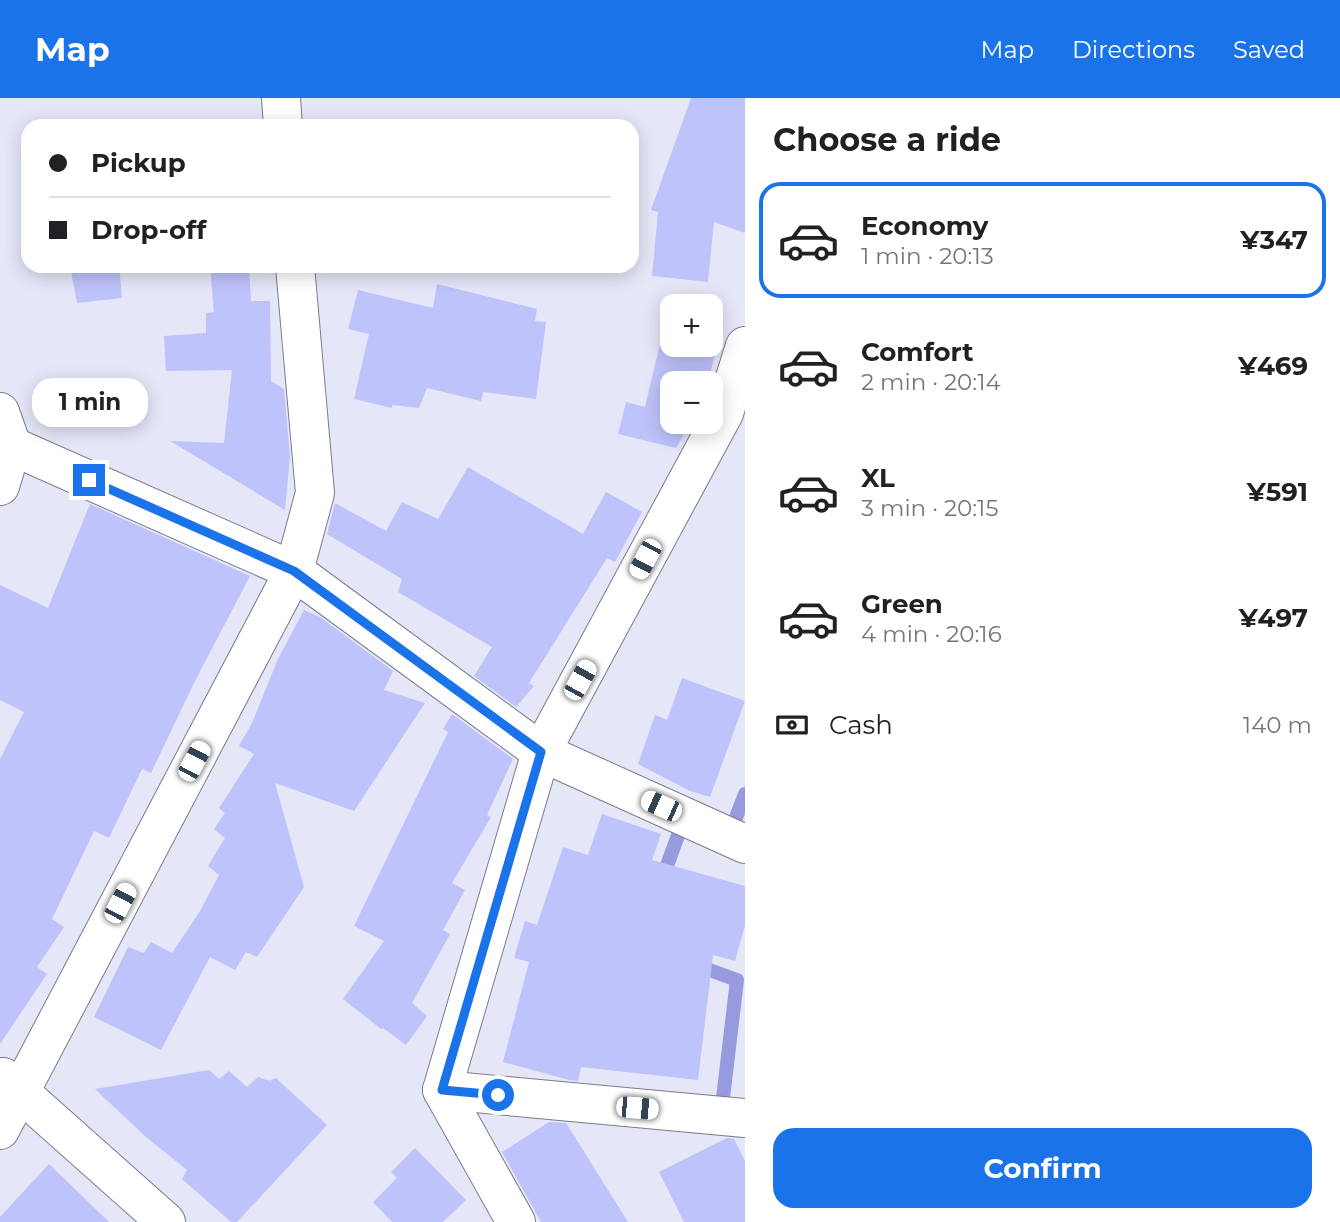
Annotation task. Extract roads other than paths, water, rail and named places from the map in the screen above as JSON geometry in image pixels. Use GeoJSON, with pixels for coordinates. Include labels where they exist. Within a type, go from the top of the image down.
{"type":"FeatureCollection","features":[{"type":"Feature","properties":{"kind":"street"},"geometry":{"type":"LineString","coordinates":[[281,98],[282,119]]}},
{"type":"Feature","properties":{"kind":"street"},"geometry":{"type":"LineString","coordinates":[[0,1130],[10,1084],[294,571],[315,493],[296,273]]}},
{"type":"Feature","properties":{"kind":"street"},"geometry":{"type":"LineString","coordinates":[[516,1222],[442,1090],[541,752],[723,413],[745,346]]}},
{"type":"Feature","properties":{"kind":"street"},"geometry":{"type":"LineString","coordinates":[[0,485],[4,435],[294,571],[541,752],[745,844]]}},
{"type":"Feature","properties":{"kind":"street"},"geometry":{"type":"LineString","coordinates":[[10,1084],[166,1222]]}},
{"type":"Feature","properties":{"kind":"street"},"geometry":{"type":"LineString","coordinates":[[442,1090],[745,1118]]}},
{"type":"Feature","properties":{"kind":"waterway"},"geometry":{"type":"LineString","coordinates":[[729,836],[745,794]]}},
{"type":"Feature","properties":{"kind":"waterway"},"geometry":{"type":"LineString","coordinates":[[661,882],[684,819]]}},
{"type":"Feature","properties":{"kind":"waterway"},"geometry":{"type":"LineString","coordinates":[[693,964],[737,980],[721,1115]]}}]}
